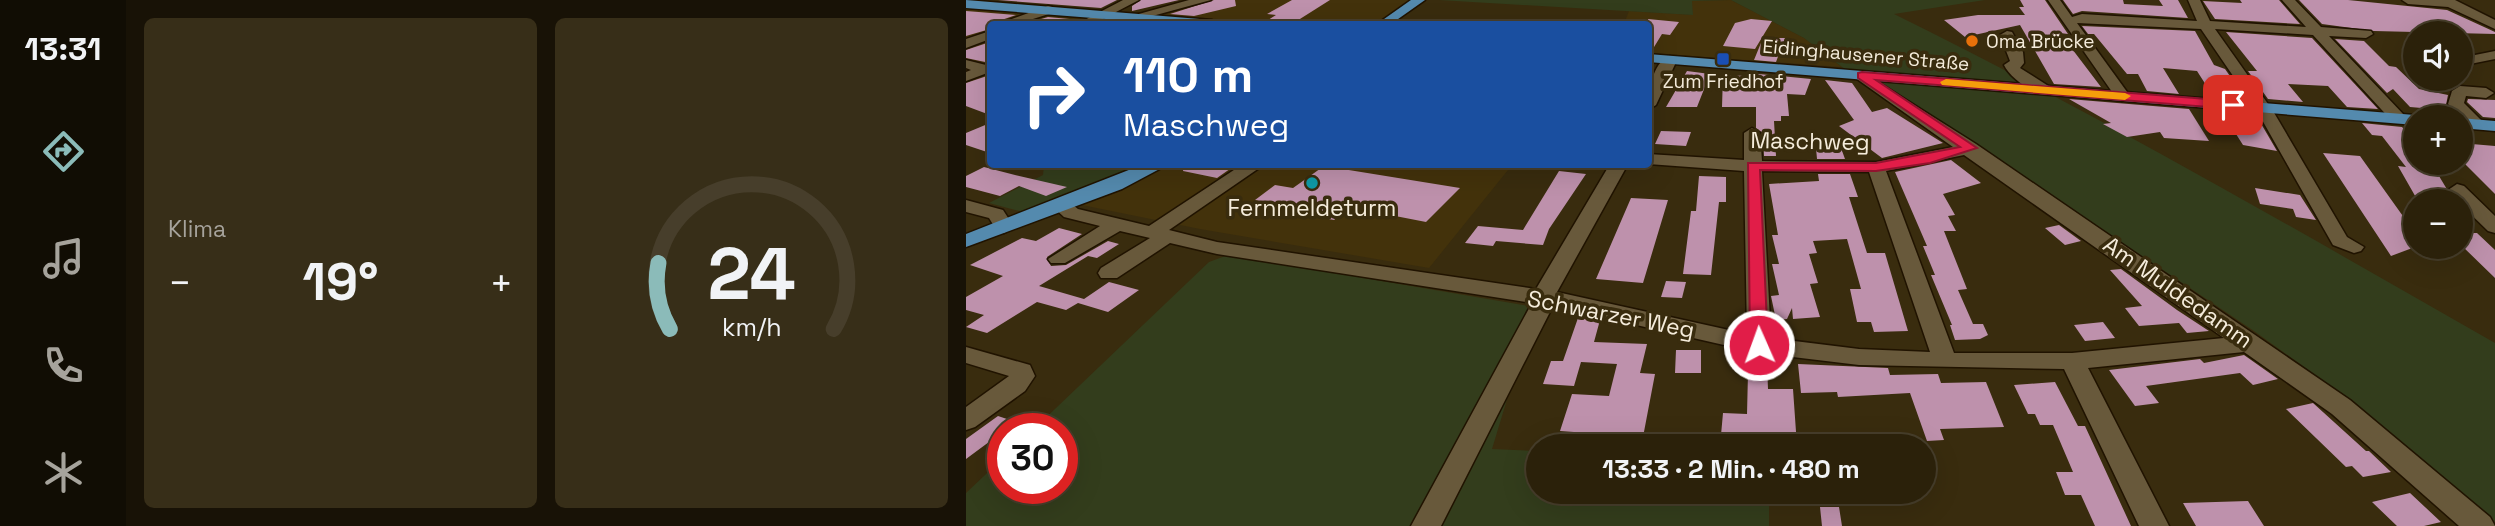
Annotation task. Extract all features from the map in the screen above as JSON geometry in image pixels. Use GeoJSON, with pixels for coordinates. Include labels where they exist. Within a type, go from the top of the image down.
{"type":"FeatureCollection","features":[{"type":"Feature","properties":{"kind":"main road"},"geometry":{"type":"LineString","coordinates":[[1409,21],[1421,0]]}},
{"type":"Feature","properties":{"kind":"main road"},"geometry":{"type":"LineString","coordinates":[[1388,21],[1421,0]]}},
{"type":"Feature","properties":{"kind":"main road"},"geometry":{"type":"LineString","coordinates":[[966,4],[1179,21]]}},
{"type":"Feature","properties":{"kind":"main road","name":"Eidinghausener Straße"},"geometry":{"type":"LineString","coordinates":[[1652,58],[2403,119]]}},
{"type":"Feature","properties":{"kind":"main road"},"geometry":{"type":"LineString","coordinates":[[2473,124],[2495,126]]}},
{"type":"Feature","properties":{"kind":"main road"},"geometry":{"type":"LineString","coordinates":[[966,241],[1062,206],[1151,168]]}},
{"type":"Feature","properties":{"kind":"street"},"geometry":{"type":"LineString","coordinates":[[1134,17],[1205,0]]}},
{"type":"Feature","properties":{"kind":"street"},"geometry":{"type":"LineString","coordinates":[[2054,0],[2122,96]]}},
{"type":"Feature","properties":{"kind":"street"},"geometry":{"type":"LineString","coordinates":[[2194,0],[2206,26],[2261,107],[2334,232],[2340,241],[2354,247]]}},
{"type":"Feature","properties":{"kind":"street"},"geometry":{"type":"LineString","coordinates":[[2288,0],[2398,118]]}},
{"type":"Feature","properties":{"kind":"street"},"geometry":{"type":"LineString","coordinates":[[2408,0],[2448,1],[2495,25]]}},
{"type":"Feature","properties":{"kind":"street"},"geometry":{"type":"LineString","coordinates":[[1091,21],[1130,2]]}},
{"type":"Feature","properties":{"kind":"street"},"geometry":{"type":"LineString","coordinates":[[1022,21],[1048,10]]}},
{"type":"Feature","properties":{"kind":"street"},"geometry":{"type":"LineString","coordinates":[[2068,22],[2082,18],[2366,34]]}},
{"type":"Feature","properties":{"kind":"street"},"geometry":{"type":"LineString","coordinates":[[966,34],[987,29]]}},
{"type":"Feature","properties":{"kind":"street"},"geometry":{"type":"LineString","coordinates":[[2007,35],[2016,52],[2017,63],[2011,65],[2014,71],[2045,90]]}},
{"type":"Feature","properties":{"kind":"street"},"geometry":{"type":"LineString","coordinates":[[966,44],[987,36]]}},
{"type":"Feature","properties":{"kind":"street"},"geometry":{"type":"LineString","coordinates":[[2014,71],[2031,63],[2021,46]]}},
{"type":"Feature","properties":{"kind":"street"},"geometry":{"type":"LineString","coordinates":[[966,64],[987,55]]}},
{"type":"Feature","properties":{"kind":"street"},"geometry":{"type":"LineString","coordinates":[[2473,59],[2495,55]]}},
{"type":"Feature","properties":{"kind":"street"},"geometry":{"type":"LineString","coordinates":[[1652,97],[1671,60]]}},
{"type":"Feature","properties":{"kind":"street"},"geometry":{"type":"LineString","coordinates":[[966,64],[986,69],[966,77]]}},
{"type":"Feature","properties":{"kind":"street","name":"Am Muldedamm"},"geometry":{"type":"LineString","coordinates":[[1870,77],[2341,407],[2480,526]]}},
{"type":"Feature","properties":{"kind":"street"},"geometry":{"type":"LineString","coordinates":[[966,85],[987,86]]}},
{"type":"Feature","properties":{"kind":"street"},"geometry":{"type":"LineString","coordinates":[[2457,105],[2460,91],[2490,95]]}},
{"type":"Feature","properties":{"kind":"street"},"geometry":{"type":"LineString","coordinates":[[1752,133],[1759,345]]}},
{"type":"Feature","properties":{"kind":"street","name":"Maschweg"},"geometry":{"type":"LineString","coordinates":[[1652,159],[1753,166],[1876,167],[1930,159],[1970,148]]}},
{"type":"Feature","properties":{"kind":"street"},"geometry":{"type":"LineString","coordinates":[[1876,167],[1945,361]]}},
{"type":"Feature","properties":{"kind":"street"},"geometry":{"type":"LineString","coordinates":[[1110,274],[1251,168]]}},
{"type":"Feature","properties":{"kind":"street"},"geometry":{"type":"LineString","coordinates":[[1426,526],[1545,300],[1546,291],[1617,168]]}},
{"type":"Feature","properties":{"kind":"street"},"geometry":{"type":"LineString","coordinates":[[966,206],[996,214],[1004,227]]}},
{"type":"Feature","properties":{"kind":"street","name":"Schwarzer Weg"},"geometry":{"type":"LineString","coordinates":[[1062,206],[1071,213],[1231,250],[1545,300],[1573,302],[1759,345],[1859,357],[1945,361],[2072,361],[2252,343]]}},
{"type":"Feature","properties":{"kind":"street"},"geometry":{"type":"LineString","coordinates":[[2473,206],[2495,227]]}},
{"type":"Feature","properties":{"kind":"street"},"geometry":{"type":"LineString","coordinates":[[1058,259],[1117,224]]}},
{"type":"Feature","properties":{"kind":"street"},"geometry":{"type":"LineString","coordinates":[[966,355],[1021,371],[1023,376],[1016,385],[966,420]]}},
{"type":"Feature","properties":{"kind":"street"},"geometry":{"type":"LineString","coordinates":[[2072,361],[2154,526]]}},
{"type":"Feature","properties":{"kind":"shaded area"},"geometry":{"type":"Polygon","coordinates":[[[1210,0],[1412,0],[1380,21],[1244,21],[1150,14],[1210,0]]]}},
{"type":"Feature","properties":{"kind":"shaded area"},"geometry":{"type":"Polygon","coordinates":[[[1731,0],[1804,38],[1842,67],[1652,53],[1652,21],[1625,21],[1629,11],[1693,15],[1691,1],[1731,0]]]}},
{"type":"Feature","properties":{"kind":"shaded area"},"geometry":{"type":"Polygon","coordinates":[[[966,8],[1112,21],[987,21],[987,82],[966,80],[966,8]]]}},
{"type":"Feature","properties":{"kind":"shaded area"},"geometry":{"type":"Polygon","coordinates":[[[1156,168],[1510,168],[1429,268],[1200,229],[1072,203],[1156,168]]]}},
{"type":"Feature","properties":{"kind":"green space"},"geometry":{"type":"Polygon","coordinates":[[[1439,0],[1730,0],[1692,1],[1693,15],[1439,0]]]}},
{"type":"Feature","properties":{"kind":"green space"},"geometry":{"type":"Polygon","coordinates":[[[1731,0],[1985,0],[1894,14],[2122,133],[2495,343],[2495,522],[2344,396],[2254,331],[1972,142],[1842,67],[1804,38],[1731,0]]]}},
{"type":"Feature","properties":{"kind":"green space"},"geometry":{"type":"Polygon","coordinates":[[[1044,168],[1143,168],[1027,213],[989,203],[1043,175],[1044,168]]]}},
{"type":"Feature","properties":{"kind":"green space"},"geometry":{"type":"Polygon","coordinates":[[[1228,255],[1535,307],[1492,449],[1526,450],[1526,504],[1769,504],[1769,526],[966,526],[966,493],[987,473],[987,504],[1078,504],[1078,413],[1051,413],[1209,262],[1228,255]]]}},
{"type":"Feature","properties":{"kind":"building"},"geometry":{"type":"Polygon","coordinates":[[[998,0],[1117,0],[1101,8],[998,0]]]}},
{"type":"Feature","properties":{"kind":"building"},"geometry":{"type":"Polygon","coordinates":[[[1141,0],[1179,0],[1132,11],[1132,6],[1141,0]]]}},
{"type":"Feature","properties":{"kind":"building"},"geometry":{"type":"Polygon","coordinates":[[[1214,0],[1235,0],[1236,6],[1194,16],[1170,14],[1214,0]]]}},
{"type":"Feature","properties":{"kind":"building"},"geometry":{"type":"Polygon","coordinates":[[[1292,0],[1330,0],[1297,21],[1267,21],[1276,15],[1267,14],[1292,0]]]}},
{"type":"Feature","properties":{"kind":"building"},"geometry":{"type":"Polygon","coordinates":[[[2020,0],[2045,0],[2068,34],[2060,33],[2101,87],[2054,84],[2020,25],[1965,37],[1944,20],[1978,15],[2025,15],[2019,7],[2024,7],[2020,0]]]}},
{"type":"Feature","properties":{"kind":"building"},"geometry":{"type":"Polygon","coordinates":[[[2063,0],[2123,0],[2124,4],[2163,6],[2159,0],[2178,0],[2188,18],[2082,11],[2073,14],[2063,0]]]}},
{"type":"Feature","properties":{"kind":"building"},"geometry":{"type":"Polygon","coordinates":[[[2240,0],[2279,0],[2300,24],[2215,19],[2203,1],[2242,3],[2240,0]]]}},
{"type":"Feature","properties":{"kind":"building"},"geometry":{"type":"Polygon","coordinates":[[[2299,0],[2348,0],[2447,10],[2471,21],[2403,21],[2403,32],[2322,24],[2299,0]]]}},
{"type":"Feature","properties":{"kind":"building"},"geometry":{"type":"Polygon","coordinates":[[[966,11],[1016,15],[999,21],[987,21],[987,30],[966,36],[966,11]]]}},
{"type":"Feature","properties":{"kind":"building"},"geometry":{"type":"Polygon","coordinates":[[[1048,17],[1080,20],[1079,21],[1034,21],[1048,17]]]}},
{"type":"Feature","properties":{"kind":"building"},"geometry":{"type":"Polygon","coordinates":[[[1648,19],[1679,22],[1670,35],[1662,34],[1652,50],[1652,21],[1648,19]]]}},
{"type":"Feature","properties":{"kind":"building"},"geometry":{"type":"Polygon","coordinates":[[[1751,19],[1772,21],[1755,49],[1723,46],[1735,23],[1751,19]]]}},
{"type":"Feature","properties":{"kind":"building"},"geometry":{"type":"Polygon","coordinates":[[[2473,22],[2495,32],[2473,33],[2473,22]]]}},
{"type":"Feature","properties":{"kind":"building"},"geometry":{"type":"Polygon","coordinates":[[[2082,26],[2195,31],[2214,65],[2225,69],[2246,99],[2213,96],[2197,71],[2163,68],[2179,94],[2147,91],[2138,74],[2127,74],[2094,34],[2088,34],[2082,26]]]}},
{"type":"Feature","properties":{"kind":"building"},"geometry":{"type":"Polygon","coordinates":[[[2226,32],[2312,38],[2378,109],[2347,107],[2328,86],[2288,84],[2303,102],[2268,99],[2248,71],[2257,71],[2226,32]]]}},
{"type":"Feature","properties":{"kind":"building"},"geometry":{"type":"Polygon","coordinates":[[[1763,38],[1785,38],[1776,62],[1754,60],[1763,38]]]}},
{"type":"Feature","properties":{"kind":"building"},"geometry":{"type":"Polygon","coordinates":[[[2335,39],[2364,41],[2389,66],[2396,67],[2403,74],[2403,91],[2429,91],[2448,95],[2446,105],[2408,105],[2393,89],[2387,93],[2335,39]]]}},
{"type":"Feature","properties":{"kind":"building"},"geometry":{"type":"Polygon","coordinates":[[[987,43],[987,62],[966,58],[966,50],[987,43]]]}},
{"type":"Feature","properties":{"kind":"building"},"geometry":{"type":"Polygon","coordinates":[[[1687,71],[1710,74],[1697,107],[1666,107],[1687,71]]]}},
{"type":"Feature","properties":{"kind":"building"},"geometry":{"type":"Polygon","coordinates":[[[1748,73],[1811,79],[1805,95],[1787,94],[1789,116],[1781,116],[1781,121],[1774,121],[1776,156],[1764,156],[1763,133],[1756,128],[1756,107],[1722,107],[1723,75],[1747,76],[1748,73]]]}},
{"type":"Feature","properties":{"kind":"building"},"geometry":{"type":"Polygon","coordinates":[[[987,76],[987,114],[966,106],[966,83],[987,76]]]}},
{"type":"Feature","properties":{"kind":"building"},"geometry":{"type":"Polygon","coordinates":[[[1825,80],[1852,83],[1872,112],[1887,108],[1943,143],[1882,158],[1839,126],[1854,120],[1825,80]]]}},
{"type":"Feature","properties":{"kind":"building"},"geometry":{"type":"Polygon","coordinates":[[[2069,99],[2189,109],[2209,141],[2164,138],[2160,132],[2127,137],[2103,124],[2111,123],[2069,99]]]}},
{"type":"Feature","properties":{"kind":"building"},"geometry":{"type":"Polygon","coordinates":[[[2468,99],[2495,100],[2495,118],[2483,117],[2467,102],[2468,99]]]}},
{"type":"Feature","properties":{"kind":"building"},"geometry":{"type":"Polygon","coordinates":[[[2222,112],[2256,115],[2277,151],[2243,145],[2222,112]]]}},
{"type":"Feature","properties":{"kind":"building"},"geometry":{"type":"Polygon","coordinates":[[[2362,123],[2402,127],[2403,163],[2382,136],[2372,135],[2362,123]]]}},
{"type":"Feature","properties":{"kind":"building"},"geometry":{"type":"Polygon","coordinates":[[[987,124],[987,152],[966,145],[966,133],[987,124]]]}},
{"type":"Feature","properties":{"kind":"building"},"geometry":{"type":"Polygon","coordinates":[[[1661,131],[1691,132],[1686,146],[1655,144],[1661,131]]]}},
{"type":"Feature","properties":{"kind":"building"},"geometry":{"type":"Polygon","coordinates":[[[2473,144],[2495,146],[2495,194],[2473,172],[2473,144]]]}},
{"type":"Feature","properties":{"kind":"building"},"geometry":{"type":"Polygon","coordinates":[[[1816,148],[1841,148],[1845,159],[1817,159],[1816,148]]]}},
{"type":"Feature","properties":{"kind":"building"},"geometry":{"type":"Polygon","coordinates":[[[2323,153],[2360,156],[2403,216],[2403,252],[2391,256],[2323,153]]]}},
{"type":"Feature","properties":{"kind":"building"},"geometry":{"type":"Polygon","coordinates":[[[1951,160],[1981,183],[1943,194],[1955,215],[1948,216],[1956,231],[1944,231],[1967,289],[1958,290],[1973,324],[1983,324],[1988,335],[1980,339],[1955,340],[1952,325],[1931,275],[1935,275],[1923,246],[1927,246],[1895,172],[1951,160]]]}},
{"type":"Feature","properties":{"kind":"building"},"geometry":{"type":"Polygon","coordinates":[[[984,167],[1067,187],[1046,196],[1019,186],[1000,196],[966,187],[966,176],[984,167]]]}},
{"type":"Feature","properties":{"kind":"building"},"geometry":{"type":"Polygon","coordinates":[[[1183,168],[1231,168],[1217,178],[1183,171],[1183,168]]]}},
{"type":"Feature","properties":{"kind":"building"},"geometry":{"type":"Polygon","coordinates":[[[1321,168],[1336,168],[1460,188],[1426,222],[1349,207],[1334,220],[1259,206],[1265,202],[1255,200],[1275,185],[1293,188],[1321,168]]]}},
{"type":"Feature","properties":{"kind":"building"},"geometry":{"type":"Polygon","coordinates":[[[1559,171],[1586,174],[1549,229],[1543,245],[1496,241],[1493,246],[1465,243],[1478,226],[1523,230],[1559,171]]]}},
{"type":"Feature","properties":{"kind":"building"},"geometry":{"type":"Polygon","coordinates":[[[1818,174],[1850,174],[1858,197],[1849,197],[1867,253],[1885,253],[1908,331],[1874,332],[1871,322],[1857,322],[1850,289],[1861,289],[1847,239],[1813,241],[1817,253],[1809,254],[1818,283],[1810,284],[1820,317],[1793,319],[1792,308],[1787,319],[1776,320],[1771,296],[1779,295],[1772,264],[1779,264],[1772,235],[1778,235],[1769,184],[1819,181],[1818,174]]]}},
{"type":"Feature","properties":{"kind":"building"},"geometry":{"type":"Polygon","coordinates":[[[2403,175],[2438,175],[2447,189],[2411,189],[2403,175]]]}},
{"type":"Feature","properties":{"kind":"building"},"geometry":{"type":"Polygon","coordinates":[[[1699,176],[1726,177],[1726,202],[1719,202],[1711,275],[1683,274],[1691,211],[1696,211],[1699,176]]]}},
{"type":"Feature","properties":{"kind":"building"},"geometry":{"type":"Polygon","coordinates":[[[2255,188],[2300,195],[2316,220],[2296,217],[2293,209],[2260,204],[2255,188]]]}},
{"type":"Feature","properties":{"kind":"building"},"geometry":{"type":"Polygon","coordinates":[[[1631,198],[1668,200],[1643,283],[1596,279],[1631,198]]]}},
{"type":"Feature","properties":{"kind":"building"},"geometry":{"type":"Polygon","coordinates":[[[2059,225],[2081,241],[2065,245],[2045,228],[2059,225]]]}},
{"type":"Feature","properties":{"kind":"building"},"geometry":{"type":"Polygon","coordinates":[[[1059,228],[1082,234],[1047,257],[1051,266],[1066,265],[1108,241],[1119,244],[1097,258],[1088,256],[1039,286],[1084,299],[1109,282],[1139,290],[1108,312],[1078,303],[1066,310],[1037,302],[987,333],[966,327],[984,315],[966,310],[966,297],[1003,276],[970,265],[1022,238],[1036,241],[1059,228]]]}},
{"type":"Feature","properties":{"kind":"building"},"geometry":{"type":"Polygon","coordinates":[[[2473,233],[2477,233],[2495,250],[2495,278],[2473,257],[2473,233]]]}},
{"type":"Feature","properties":{"kind":"building"},"geometry":{"type":"Polygon","coordinates":[[[2121,269],[2209,331],[2187,333],[2179,323],[2139,326],[2125,308],[2142,306],[2110,270],[2121,269]]]}},
{"type":"Feature","properties":{"kind":"building"},"geometry":{"type":"Polygon","coordinates":[[[1666,281],[1686,282],[1682,298],[1661,297],[1666,281]]]}},
{"type":"Feature","properties":{"kind":"building"},"geometry":{"type":"Polygon","coordinates":[[[1578,318],[1600,320],[1594,342],[1647,344],[1640,373],[1655,374],[1644,434],[1560,431],[1572,394],[1609,396],[1617,364],[1581,362],[1574,386],[1543,384],[1551,361],[1563,361],[1578,318]]]}},
{"type":"Feature","properties":{"kind":"building"},"geometry":{"type":"Polygon","coordinates":[[[2103,322],[2115,338],[2085,341],[2074,325],[2103,322]]]}},
{"type":"Feature","properties":{"kind":"building"},"geometry":{"type":"Polygon","coordinates":[[[1676,350],[1701,350],[1701,373],[1675,373],[1676,350]]]}},
{"type":"Feature","properties":{"kind":"building"},"geometry":{"type":"Polygon","coordinates":[[[1741,352],[1770,357],[1767,364],[1768,389],[1793,389],[1796,434],[1721,434],[1723,413],[1747,414],[1748,373],[1732,369],[1741,352]]]}},
{"type":"Feature","properties":{"kind":"building"},"geometry":{"type":"Polygon","coordinates":[[[2244,355],[2278,379],[2253,385],[2240,373],[2146,386],[2159,403],[2135,406],[2109,370],[2200,359],[2204,363],[2244,355]]]}},
{"type":"Feature","properties":{"kind":"building"},"geometry":{"type":"Polygon","coordinates":[[[1798,364],[1888,368],[1890,375],[1938,374],[1941,383],[1986,382],[2004,427],[1940,429],[1944,440],[1936,440],[1936,434],[1925,434],[1910,393],[1838,397],[1837,392],[1801,393],[1798,364]]]}},
{"type":"Feature","properties":{"kind":"building"},"geometry":{"type":"Polygon","coordinates":[[[2055,382],[2078,426],[2085,426],[2131,526],[2095,526],[2081,495],[2065,495],[2056,472],[2073,472],[2053,425],[2040,425],[2035,414],[2028,414],[2014,385],[2055,382]]]}},
{"type":"Feature","properties":{"kind":"building"},"geometry":{"type":"Polygon","coordinates":[[[2313,403],[2391,472],[2363,477],[2352,466],[2346,467],[2286,409],[2313,403]]]}},
{"type":"Feature","properties":{"kind":"building"},"geometry":{"type":"Polygon","coordinates":[[[987,424],[987,443],[966,459],[966,439],[987,424]]]}},
{"type":"Feature","properties":{"kind":"building"},"geometry":{"type":"Polygon","coordinates":[[[1880,432],[1880,434],[1846,434],[1880,432]]]}},
{"type":"Feature","properties":{"kind":"building"},"geometry":{"type":"Polygon","coordinates":[[[2410,493],[2441,522],[2424,526],[2397,526],[2372,502],[2410,493]]]}},
{"type":"Feature","properties":{"kind":"building"},"geometry":{"type":"Polygon","coordinates":[[[2248,501],[2264,526],[2196,526],[2183,503],[2248,501]]]}},
{"type":"Feature","properties":{"kind":"building"},"geometry":{"type":"Polygon","coordinates":[[[1820,507],[1839,507],[1842,526],[1822,526],[1820,507]]]}},
{"type":"Feature","properties":{"kind":"slow traffic"},"geometry":{"type":"LineString","coordinates":[[1946,82],[2125,96]]}},
{"type":"Feature","properties":{"kind":"place","name":"Oma Brücke"},"geometry":{"type":"Point","coordinates":[1972,41]}},
{"type":"Feature","properties":{"kind":"place","name":"Zum Friedhof"},"geometry":{"type":"Point","coordinates":[1723,59]}},
{"type":"Feature","properties":{"kind":"place","name":"Fernmeldeturm"},"geometry":{"type":"Point","coordinates":[1312,183]}},
{"type":"Feature","properties":{"kind":"route"},"geometry":{"type":"LineString","coordinates":[[1759,345],[1753,166],[1876,167],[1906,164],[1970,148],[1862,76],[2233,105]]}}]}
